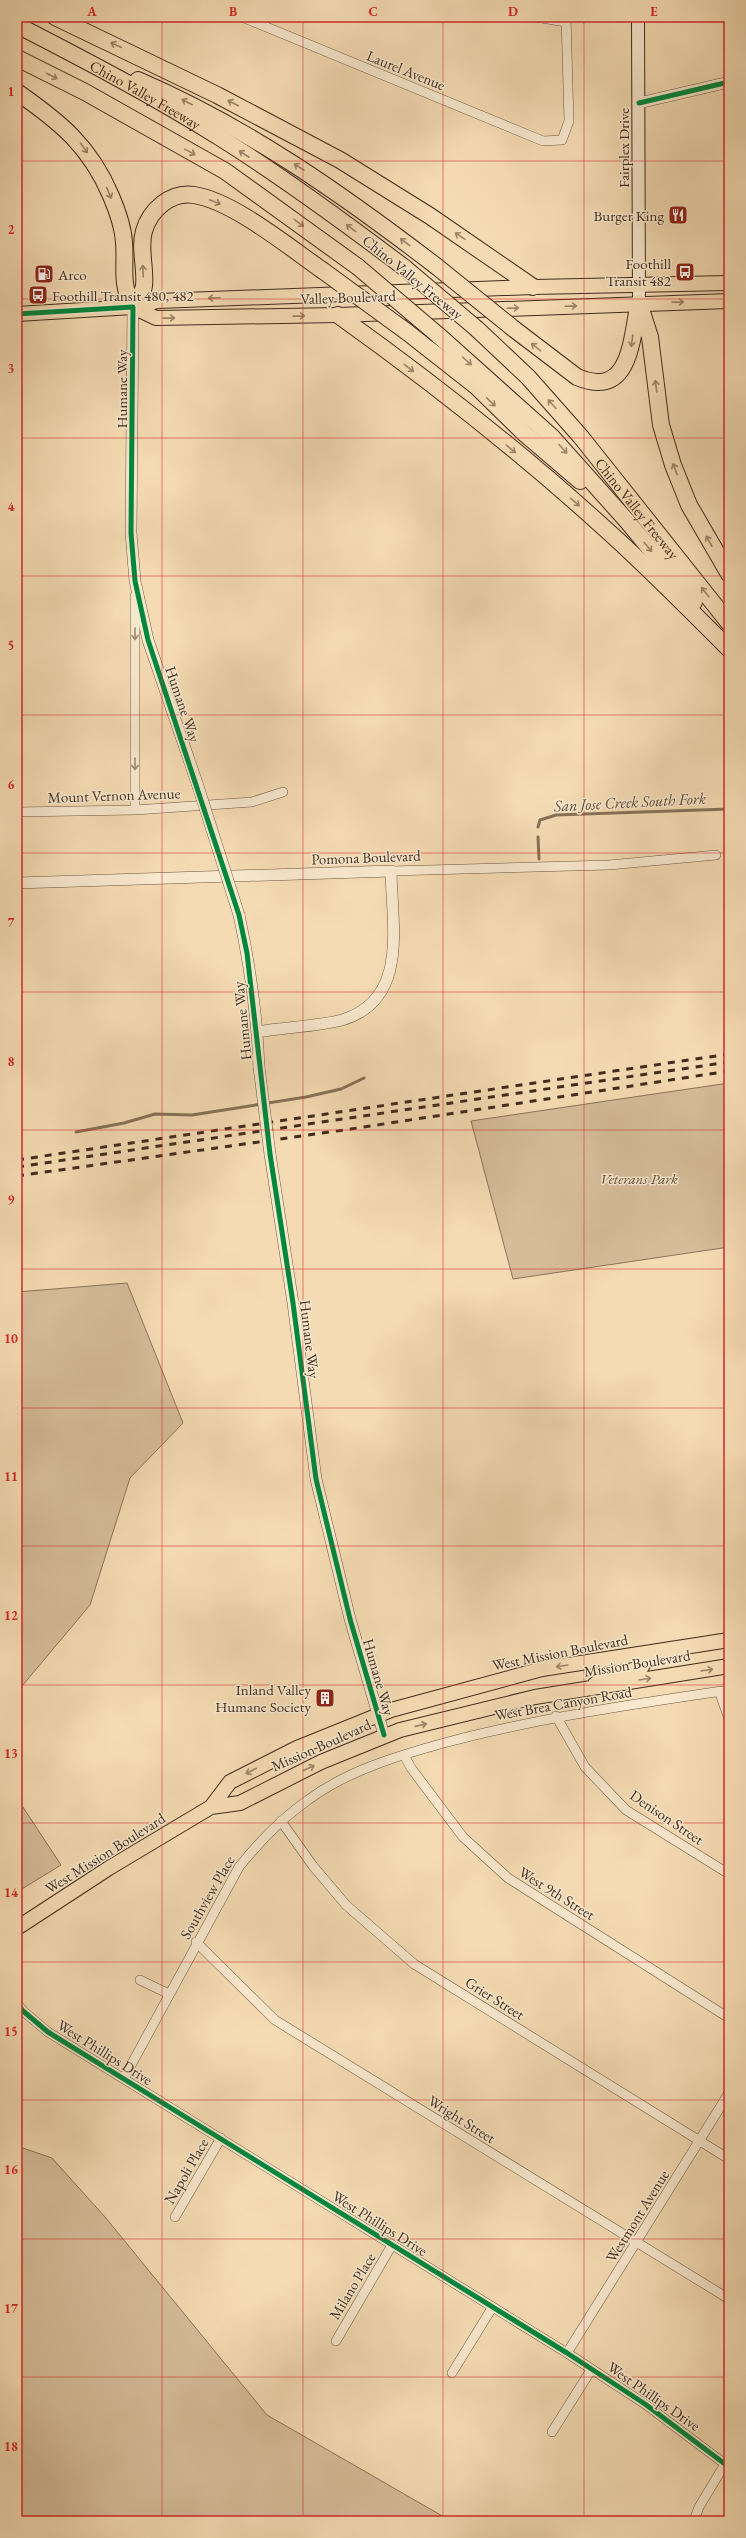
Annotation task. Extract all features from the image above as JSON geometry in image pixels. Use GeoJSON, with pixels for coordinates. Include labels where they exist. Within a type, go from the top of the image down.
{"type":"FeatureCollection","features":[{"type":"Feature","properties":{"kind":"highway"},"geometry":{"type":"LineString","coordinates":[[55,17],[218,95],[340,160],[430,216],[533,287]]}},
{"type":"Feature","properties":{"kind":"highway","name":"Chino Valley Freeway"},"geometry":{"type":"LineString","coordinates":[[17,25],[218,136],[334,214],[405,268],[477,329],[528,377],[581,437],[729,623]]}},
{"type":"Feature","properties":{"kind":"highway"},"geometry":{"type":"LineString","coordinates":[[50,42],[183,100],[226,123],[351,201],[577,377],[587,381],[605,380],[613,377],[629,358],[639,303]]}},
{"type":"Feature","properties":{"kind":"highway","name":"Chino Valley Freeway"},"geometry":{"type":"LineString","coordinates":[[17,58],[85,92],[225,171],[358,267],[438,335],[552,437],[627,521],[729,644]]}},
{"type":"Feature","properties":{"kind":"highway"},"geometry":{"type":"LineString","coordinates":[[17,92],[60,122],[81,144],[101,173],[118,213],[124,242],[125,292],[133,307]]}},
{"type":"Feature","properties":{"kind":"highway"},"geometry":{"type":"LineString","coordinates":[[133,307],[144,287],[142,247],[144,230],[161,204],[182,194],[198,196],[230,209],[322,270],[408,332],[477,387],[525,434],[627,521]]}},
{"type":"Feature","properties":{"kind":"highway"},"geometry":{"type":"LineString","coordinates":[[639,303],[650,337],[661,425],[673,465],[690,505],[729,574]]}},
{"type":"Feature","properties":{"kind":"highway"},"geometry":{"type":"LineString","coordinates":[[338,315],[378,344],[571,499],[629,550],[729,649]]}},
{"type":"Feature","properties":{"kind":"main road","name":"Fairplex Drive"},"geometry":{"type":"LineString","coordinates":[[638,17],[639,303]]}},
{"type":"Feature","properties":{"kind":"main road","name":"Valley Boulevard"},"geometry":{"type":"LineString","coordinates":[[17,314],[133,307],[158,300],[533,287],[729,283]]}},
{"type":"Feature","properties":{"kind":"main road","name":"Valley Boulevard"},"geometry":{"type":"LineString","coordinates":[[133,307],[156,318],[338,315],[639,303],[729,301]]}},
{"type":"Feature","properties":{"kind":"main road","name":"West Mission Boulevard"},"geometry":{"type":"LineString","coordinates":[[376,1716],[516,1675],[729,1640]]}},
{"type":"Feature","properties":{"kind":"main road"},"geometry":{"type":"LineString","coordinates":[[593,1688],[607,1676],[641,1668],[644,1665],[642,1654]]}},
{"type":"Feature","properties":{"kind":"main road","name":"Mission Boulevard"},"geometry":{"type":"LineString","coordinates":[[211,1807],[240,1803],[301,1772],[384,1735],[536,1697],[729,1666]]}},
{"type":"Feature","properties":{"kind":"main road","name":"Mission Boulevard"},"geometry":{"type":"LineString","coordinates":[[211,1807],[230,1782],[297,1748],[376,1716]]}},
{"type":"Feature","properties":{"kind":"main road","name":"West Mission Boulevard"},"geometry":{"type":"LineString","coordinates":[[17,1928],[109,1868],[211,1807]]}},
{"type":"Feature","properties":{"kind":"street","name":"Laurel Avenue"},"geometry":{"type":"LineString","coordinates":[[242,17],[543,141],[562,140],[569,121],[566,19]]}},
{"type":"Feature","properties":{"kind":"street"},"geometry":{"type":"LineString","coordinates":[[536,17],[566,19]]}},
{"type":"Feature","properties":{"kind":"street"},"geometry":{"type":"LineString","coordinates":[[639,103],[729,82]]}},
{"type":"Feature","properties":{"kind":"street","name":"Humane Way"},"geometry":{"type":"LineString","coordinates":[[133,307],[131,533],[136,581],[148,640],[198,786],[239,915],[247,953],[270,1154],[293,1303],[316,1479],[331,1548],[376,1716],[384,1735]]}},
{"type":"Feature","properties":{"kind":"street"},"geometry":{"type":"LineString","coordinates":[[135,810],[136,581]]}},
{"type":"Feature","properties":{"kind":"street","name":"Mount Vernon Avenue"},"geometry":{"type":"LineString","coordinates":[[17,812],[135,810],[252,802],[283,792]]}},
{"type":"Feature","properties":{"kind":"street","name":"Pomona Boulevard"},"geometry":{"type":"LineString","coordinates":[[17,883],[609,865],[716,855]]}},
{"type":"Feature","properties":{"kind":"street"},"geometry":{"type":"LineString","coordinates":[[257,1032],[341,1020],[369,1007],[378,998],[387,984],[392,962],[391,871]]}},
{"type":"Feature","properties":{"kind":"street","name":"West Brea Canyon Road"},"geometry":{"type":"LineString","coordinates":[[404,1755],[489,1731],[556,1716],[729,1690]]}},
{"type":"Feature","properties":{"kind":"street"},"geometry":{"type":"LineString","coordinates":[[719,1692],[729,1719]]}},
{"type":"Feature","properties":{"kind":"street","name":"Denison Street"},"geometry":{"type":"LineString","coordinates":[[556,1716],[585,1767],[626,1810],[729,1874]]}},
{"type":"Feature","properties":{"kind":"street","name":"Southview Place"},"geometry":{"type":"LineString","coordinates":[[124,2078],[196,1942],[238,1867],[281,1821],[308,1799],[345,1778],[404,1755]]}},
{"type":"Feature","properties":{"kind":"street","name":"West 9th Street"},"geometry":{"type":"LineString","coordinates":[[404,1755],[415,1774],[463,1837],[508,1878],[729,2018]]}},
{"type":"Feature","properties":{"kind":"street","name":"Grier Street"},"geometry":{"type":"LineString","coordinates":[[281,1821],[313,1866],[346,1905],[414,1964],[699,2142],[729,2159]]}},
{"type":"Feature","properties":{"kind":"street","name":"Wright Street"},"geometry":{"type":"LineString","coordinates":[[196,1942],[275,2020],[729,2300]]}},
{"type":"Feature","properties":{"kind":"street"},"geometry":{"type":"LineString","coordinates":[[140,1980],[169,1994]]}},
{"type":"Feature","properties":{"kind":"street","name":"West Phillips Drive"},"geometry":{"type":"LineString","coordinates":[[17,2003],[20,2014],[492,2308],[567,2353],[645,2404],[727,2466]]}},
{"type":"Feature","properties":{"kind":"street","name":"Westmont Avenue"},"geometry":{"type":"LineString","coordinates":[[567,2353],[637,2244],[729,2093]]}},
{"type":"Feature","properties":{"kind":"street","name":"Napoli Place"},"geometry":{"type":"LineString","coordinates":[[175,2217],[221,2138]]}},
{"type":"Feature","properties":{"kind":"street","name":"Milano Place"},"geometry":{"type":"LineString","coordinates":[[336,2341],[392,2245]]}},
{"type":"Feature","properties":{"kind":"street"},"geometry":{"type":"LineString","coordinates":[[452,2373],[492,2308]]}},
{"type":"Feature","properties":{"kind":"street"},"geometry":{"type":"LineString","coordinates":[[552,2432],[591,2370]]}},
{"type":"Feature","properties":{"kind":"street"},"geometry":{"type":"LineString","coordinates":[[694,2521],[699,2507],[727,2466]]}},
{"type":"Feature","properties":{"kind":"green space","name":"Veterans Park"},"geometry":{"type":"Polygon","coordinates":[[[729,1083],[729,1247],[513,1279],[471,1121],[729,1083]]]}},
{"type":"Feature","properties":{"kind":"green space"},"geometry":{"type":"Polygon","coordinates":[[[127,1283],[183,1423],[130,1478],[90,1605],[17,1692],[17,1292],[127,1283]]]}},
{"type":"Feature","properties":{"kind":"green space"},"geometry":{"type":"Polygon","coordinates":[[[17,1798],[61,1865],[17,1892],[17,1798]]]}},
{"type":"Feature","properties":{"kind":"green space"},"geometry":{"type":"Polygon","coordinates":[[[17,2146],[52,2158],[105,2217],[267,2415],[451,2521],[17,2521],[17,2146]]]}},
{"type":"Feature","properties":{"kind":"waterway","name":"San Jose Creek South Fork"},"geometry":{"type":"LineString","coordinates":[[538,827],[540,820],[556,815],[729,809]]}},
{"type":"Feature","properties":{"kind":"waterway","name":"San Jose Creek South Fork"},"geometry":{"type":"LineString","coordinates":[[538,837],[539,859]]}},
{"type":"Feature","properties":{"kind":"waterway","name":"San Jose Creek South Fork"},"geometry":{"type":"LineString","coordinates":[[76,1132],[124,1123],[155,1114],[192,1115],[306,1097],[341,1089],[364,1078]]}},
{"type":"Feature","properties":{"kind":"railway"},"geometry":{"type":"LineString","coordinates":[[17,1160],[729,1054]]}},
{"type":"Feature","properties":{"kind":"railway"},"geometry":{"type":"LineString","coordinates":[[17,1167],[729,1062]]}},
{"type":"Feature","properties":{"kind":"railway"},"geometry":{"type":"LineString","coordinates":[[17,1176],[351,1129],[729,1071]]}},
{"type":"Feature","properties":{"kind":"cycle path"},"geometry":{"type":"LineString","coordinates":[[639,103],[729,82]]}},
{"type":"Feature","properties":{"kind":"cycle path"},"geometry":{"type":"LineString","coordinates":[[17,314],[133,307],[131,533],[135,581],[148,640],[239,915],[247,953],[270,1154],[293,1303],[316,1479],[350,1619],[384,1735]]}},
{"type":"Feature","properties":{"kind":"cycle path"},"geometry":{"type":"LineString","coordinates":[[17,2003],[23,2011],[48,2032],[567,2353],[645,2404],[729,2467]]}},
{"type":"Feature","properties":{"kind":"place","name":"Burger King"},"geometry":{"type":"Point","coordinates":[678,215]}},
{"type":"Feature","properties":{"kind":"place","name":"Foothill Transit 482"},"geometry":{"type":"Point","coordinates":[685,272]}},
{"type":"Feature","properties":{"kind":"place","name":"Arco"},"geometry":{"type":"Point","coordinates":[44,274]}},
{"type":"Feature","properties":{"kind":"place","name":"Foothill Transit 480, 482"},"geometry":{"type":"Point","coordinates":[38,295]}},
{"type":"Feature","properties":{"kind":"place","name":"Inland Valley Humane Society"},"geometry":{"type":"Point","coordinates":[325,1698]}}]}
